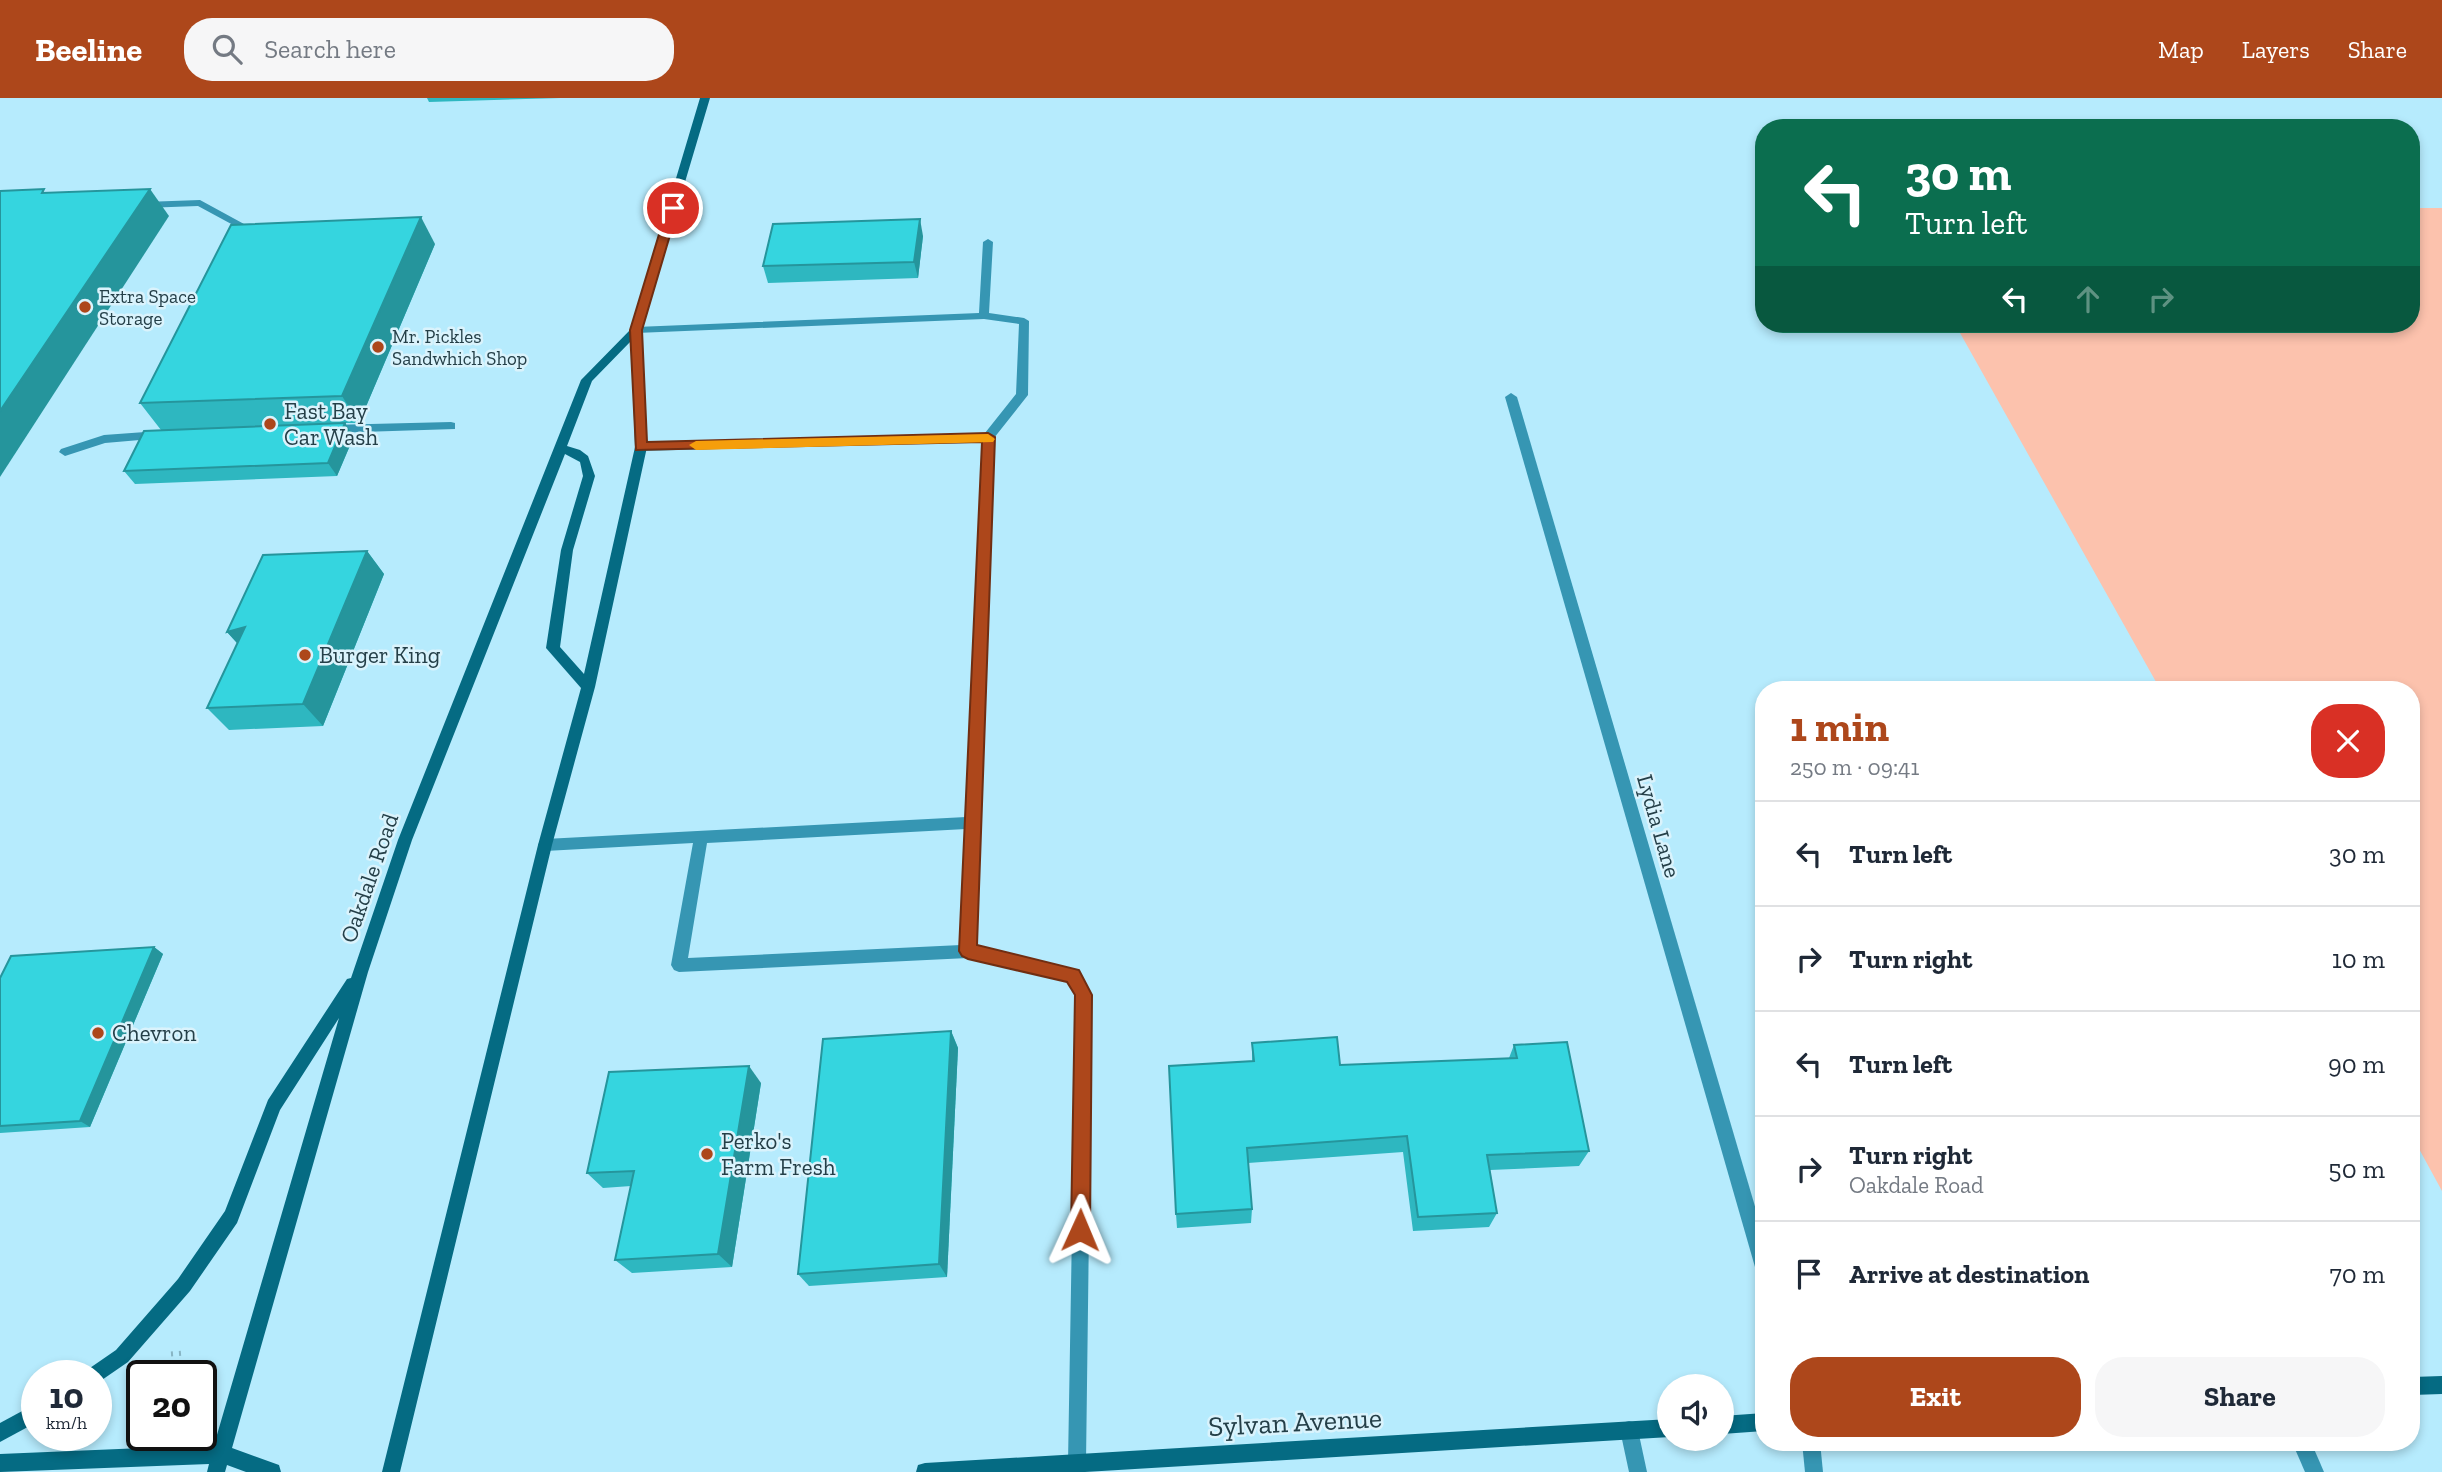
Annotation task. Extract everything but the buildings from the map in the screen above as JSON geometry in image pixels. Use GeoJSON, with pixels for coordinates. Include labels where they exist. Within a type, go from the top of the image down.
{"type":"FeatureCollection","features":[{"type":"Feature","properties":{"kind":"main road","name":"Oakdale Road"},"geometry":{"type":"LineString","coordinates":[[391,1472],[545,845],[588,687],[641,447],[636,330],[705,98]]}},
{"type":"Feature","properties":{"kind":"main road","name":"Oakdale Road"},"geometry":{"type":"LineString","coordinates":[[219,1463],[360,972],[405,840],[587,380],[636,330]]}},
{"type":"Feature","properties":{"kind":"main road"},"geometry":{"type":"LineString","coordinates":[[559,449],[575,450],[583,457],[589,476],[567,550],[553,648],[588,687]]}},
{"type":"Feature","properties":{"kind":"main road"},"geometry":{"type":"LineString","coordinates":[[112,1363],[122,1356],[175,1295],[231,1217],[274,1106],[360,972]]}},
{"type":"Feature","properties":{"kind":"main road"},"geometry":{"type":"LineString","coordinates":[[2420,1386],[2442,1385]]}},
{"type":"Feature","properties":{"kind":"main road"},"geometry":{"type":"LineString","coordinates":[[0,1433],[21,1421]]}},
{"type":"Feature","properties":{"kind":"main road"},"geometry":{"type":"LineString","coordinates":[[1734,1424],[1755,1423]]}},
{"type":"Feature","properties":{"kind":"main road","name":"Sylvan Avenue"},"geometry":{"type":"LineString","coordinates":[[925,1472],[1657,1429]]}},
{"type":"Feature","properties":{"kind":"main road"},"geometry":{"type":"LineString","coordinates":[[0,1464],[219,1463],[272,1472]]}},
{"type":"Feature","properties":{"kind":"street"},"geometry":{"type":"LineString","coordinates":[[128,205],[200,203],[239,224]]}},
{"type":"Feature","properties":{"kind":"street"},"geometry":{"type":"LineString","coordinates":[[984,316],[988,242]]}},
{"type":"Feature","properties":{"kind":"street"},"geometry":{"type":"LineString","coordinates":[[636,330],[984,316],[1024,321],[1022,395],[988,437],[968,951]]}},
{"type":"Feature","properties":{"kind":"street","name":"Lydia Lane"},"geometry":{"type":"LineString","coordinates":[[1511,397],[1755,1236]]}},
{"type":"Feature","properties":{"kind":"street"},"geometry":{"type":"LineString","coordinates":[[320,430],[451,426]]}},
{"type":"Feature","properties":{"kind":"street"},"geometry":{"type":"LineString","coordinates":[[65,452],[104,439],[174,434]]}},
{"type":"Feature","properties":{"kind":"street"},"geometry":{"type":"LineString","coordinates":[[641,447],[988,437]]}},
{"type":"Feature","properties":{"kind":"street"},"geometry":{"type":"LineString","coordinates":[[545,845],[972,823]]}},
{"type":"Feature","properties":{"kind":"street"},"geometry":{"type":"LineString","coordinates":[[701,837],[679,965],[968,951],[1073,975],[1084,995],[1077,1463]]}},
{"type":"Feature","properties":{"kind":"street"},"geometry":{"type":"LineString","coordinates":[[1629,1430],[1638,1472]]}},
{"type":"Feature","properties":{"kind":"street"},"geometry":{"type":"LineString","coordinates":[[1812,1451],[1814,1472]]}},
{"type":"Feature","properties":{"kind":"street"},"geometry":{"type":"LineString","coordinates":[[2305,1451],[2315,1472]]}},
{"type":"Feature","properties":{"kind":"shaded area"},"geometry":{"type":"Polygon","coordinates":[[[2420,208],[2442,208],[2442,1191],[2420,1151],[2420,681],[2156,681],[1960,333],[2420,333],[2420,208]]]}},
{"type":"Feature","properties":{"kind":"slow traffic"},"geometry":{"type":"LineString","coordinates":[[696,445],[988,439]]}},
{"type":"Feature","properties":{"kind":"place","name":"Extra Space Storage"},"geometry":{"type":"Point","coordinates":[85,307]}},
{"type":"Feature","properties":{"kind":"place","name":"Mr. Pickles Sandwhich Shop"},"geometry":{"type":"Point","coordinates":[378,347]}},
{"type":"Feature","properties":{"kind":"place","name":"Fast Bay Car Wash"},"geometry":{"type":"Point","coordinates":[270,424]}},
{"type":"Feature","properties":{"kind":"place","name":"Burger King"},"geometry":{"type":"Point","coordinates":[305,655]}},
{"type":"Feature","properties":{"kind":"place","name":"Chevron"},"geometry":{"type":"Point","coordinates":[98,1033]}},
{"type":"Feature","properties":{"kind":"place","name":"Perko's Farm Fresh"},"geometry":{"type":"Point","coordinates":[707,1154]}},
{"type":"Feature","properties":{"kind":"route"},"geometry":{"type":"LineString","coordinates":[[673,208],[636,330],[641,447],[988,437],[968,951],[1073,975],[1084,995],[1080,1230]]}}]}
